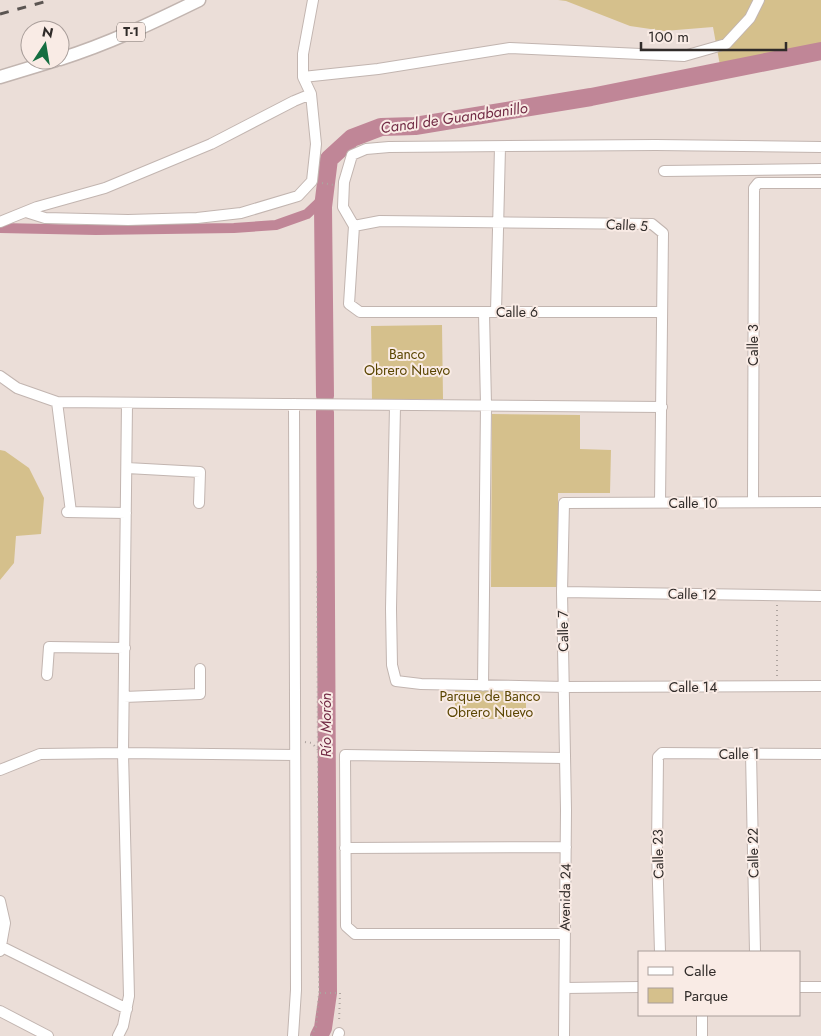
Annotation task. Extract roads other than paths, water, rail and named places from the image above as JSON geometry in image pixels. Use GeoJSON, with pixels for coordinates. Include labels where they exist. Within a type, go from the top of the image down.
{"type":"FeatureCollection","features":[{"type":"Feature","properties":{"kind":"main road","name":"T-1"},"geometry":{"type":"LineString","coordinates":[[70,56],[164,17],[199,0]]}},
{"type":"Feature","properties":{"kind":"main road"},"geometry":{"type":"LineString","coordinates":[[0,77],[23,70]]}},
{"type":"Feature","properties":{"kind":"street"},"geometry":{"type":"LineString","coordinates":[[26,212],[44,218],[128,220],[198,218],[241,213],[298,196],[312,181],[316,144],[311,94],[303,77],[303,54],[313,0]]}},
{"type":"Feature","properties":{"kind":"street"},"geometry":{"type":"LineString","coordinates":[[303,77],[510,48],[684,56],[726,44],[750,18],[759,0]]}},
{"type":"Feature","properties":{"kind":"street"},"geometry":{"type":"LineString","coordinates":[[0,222],[26,212],[105,188],[211,144],[311,94]]}},
{"type":"Feature","properties":{"kind":"street"},"geometry":{"type":"LineString","coordinates":[[354,226],[343,207],[344,182],[352,155],[366,149],[389,147],[821,147]]}},
{"type":"Feature","properties":{"kind":"street"},"geometry":{"type":"LineString","coordinates":[[496,312],[500,147]]}},
{"type":"Feature","properties":{"kind":"street"},"geometry":{"type":"LineString","coordinates":[[664,171],[821,169]]}},
{"type":"Feature","properties":{"kind":"street","name":"Calle 3"},"geometry":{"type":"LineString","coordinates":[[753,502],[754,188],[758,183],[821,183]]}},
{"type":"Feature","properties":{"kind":"street","name":"Calle 5"},"geometry":{"type":"LineString","coordinates":[[354,226],[380,220],[652,224],[663,233],[660,503]]}},
{"type":"Feature","properties":{"kind":"street","name":"Calle 6"},"geometry":{"type":"LineString","coordinates":[[354,226],[349,304],[360,312],[662,312]]}},
{"type":"Feature","properties":{"kind":"street"},"geometry":{"type":"LineString","coordinates":[[483,686],[486,405],[484,313]]}},
{"type":"Feature","properties":{"kind":"street"},"geometry":{"type":"LineString","coordinates":[[0,376],[17,388],[57,402],[395,406],[662,406]]}},
{"type":"Feature","properties":{"kind":"street"},"geometry":{"type":"LineString","coordinates":[[57,402],[69,512],[126,513]]}},
{"type":"Feature","properties":{"kind":"street"},"geometry":{"type":"LineString","coordinates":[[118,1036],[123,1026],[127,1009],[128,987],[123,753],[127,404]]}},
{"type":"Feature","properties":{"kind":"street"},"geometry":{"type":"LineString","coordinates":[[293,1036],[296,990],[294,404]]}},
{"type":"Feature","properties":{"kind":"street","name":"Calle 14"},"geometry":{"type":"LineString","coordinates":[[395,406],[392,664],[396,681],[421,684],[564,688],[821,686]]}},
{"type":"Feature","properties":{"kind":"street"},"geometry":{"type":"LineString","coordinates":[[127,468],[200,472],[199,503]]}},
{"type":"Feature","properties":{"kind":"street","name":"Calle 10"},"geometry":{"type":"LineString","coordinates":[[564,503],[821,502]]}},
{"type":"Feature","properties":{"kind":"street","name":"Calle 7"},"geometry":{"type":"LineString","coordinates":[[564,503],[562,592],[564,758]]}},
{"type":"Feature","properties":{"kind":"street","name":"Calle 12"},"geometry":{"type":"LineString","coordinates":[[562,592],[821,596]]}},
{"type":"Feature","properties":{"kind":"street"},"geometry":{"type":"LineString","coordinates":[[48,675],[49,647],[124,648]]}},
{"type":"Feature","properties":{"kind":"street"},"geometry":{"type":"LineString","coordinates":[[124,697],[200,694],[200,669]]}},
{"type":"Feature","properties":{"kind":"street","name":"Calle 1"},"geometry":{"type":"LineString","coordinates":[[658,757],[662,753],[821,754]]}},
{"type":"Feature","properties":{"kind":"street"},"geometry":{"type":"LineString","coordinates":[[0,770],[40,754],[294,755]]}},
{"type":"Feature","properties":{"kind":"street","name":"Calle 22"},"geometry":{"type":"LineString","coordinates":[[751,754],[755,951]]}},
{"type":"Feature","properties":{"kind":"street"},"geometry":{"type":"LineString","coordinates":[[564,758],[345,755],[345,848],[346,926],[355,934],[565,934]]}},
{"type":"Feature","properties":{"kind":"street","name":"Calle 23"},"geometry":{"type":"LineString","coordinates":[[658,757],[657,850],[660,951]]}},
{"type":"Feature","properties":{"kind":"street","name":"Avenida 24"},"geometry":{"type":"LineString","coordinates":[[564,758],[566,847],[564,1036]]}},
{"type":"Feature","properties":{"kind":"street"},"geometry":{"type":"LineString","coordinates":[[345,848],[566,847]]}},
{"type":"Feature","properties":{"kind":"street"},"geometry":{"type":"LineString","coordinates":[[0,901],[5,923],[1,949],[127,1009]]}},
{"type":"Feature","properties":{"kind":"street"},"geometry":{"type":"LineString","coordinates":[[565,988],[638,987]]}},
{"type":"Feature","properties":{"kind":"street"},"geometry":{"type":"LineString","coordinates":[[801,987],[821,987]]}},
{"type":"Feature","properties":{"kind":"street"},"geometry":{"type":"LineString","coordinates":[[0,1010],[48,1036]]}},
{"type":"Feature","properties":{"kind":"street"},"geometry":{"type":"LineString","coordinates":[[702,1016],[702,1036]]}},
{"type":"Feature","properties":{"kind":"waterway","name":"Canal de Guanabanillo"},"geometry":{"type":"LineString","coordinates":[[325,396],[323,207],[329,159],[352,138],[381,127],[415,126],[591,97],[821,51]]}},
{"type":"Feature","properties":{"kind":"waterway"},"geometry":{"type":"LineString","coordinates":[[0,228],[96,230],[234,228],[276,225],[307,214],[325,197]]}},
{"type":"Feature","properties":{"kind":"waterway","name":"Río Morón"},"geometry":{"type":"LineString","coordinates":[[319,1036],[323,1028],[328,993],[325,412]]}},
{"type":"Feature","properties":{"kind":"railway"},"geometry":{"type":"LineString","coordinates":[[0,14],[51,0]]}},
{"type":"Feature","properties":{"kind":"park label","name":"Banco Obrero Nuevo"},"geometry":{"type":"Point","coordinates":[407,362]}},
{"type":"Feature","properties":{"kind":"park label","name":"Parque de Banco Obrero Nuevo"},"geometry":{"type":"Point","coordinates":[490,704]}}]}
